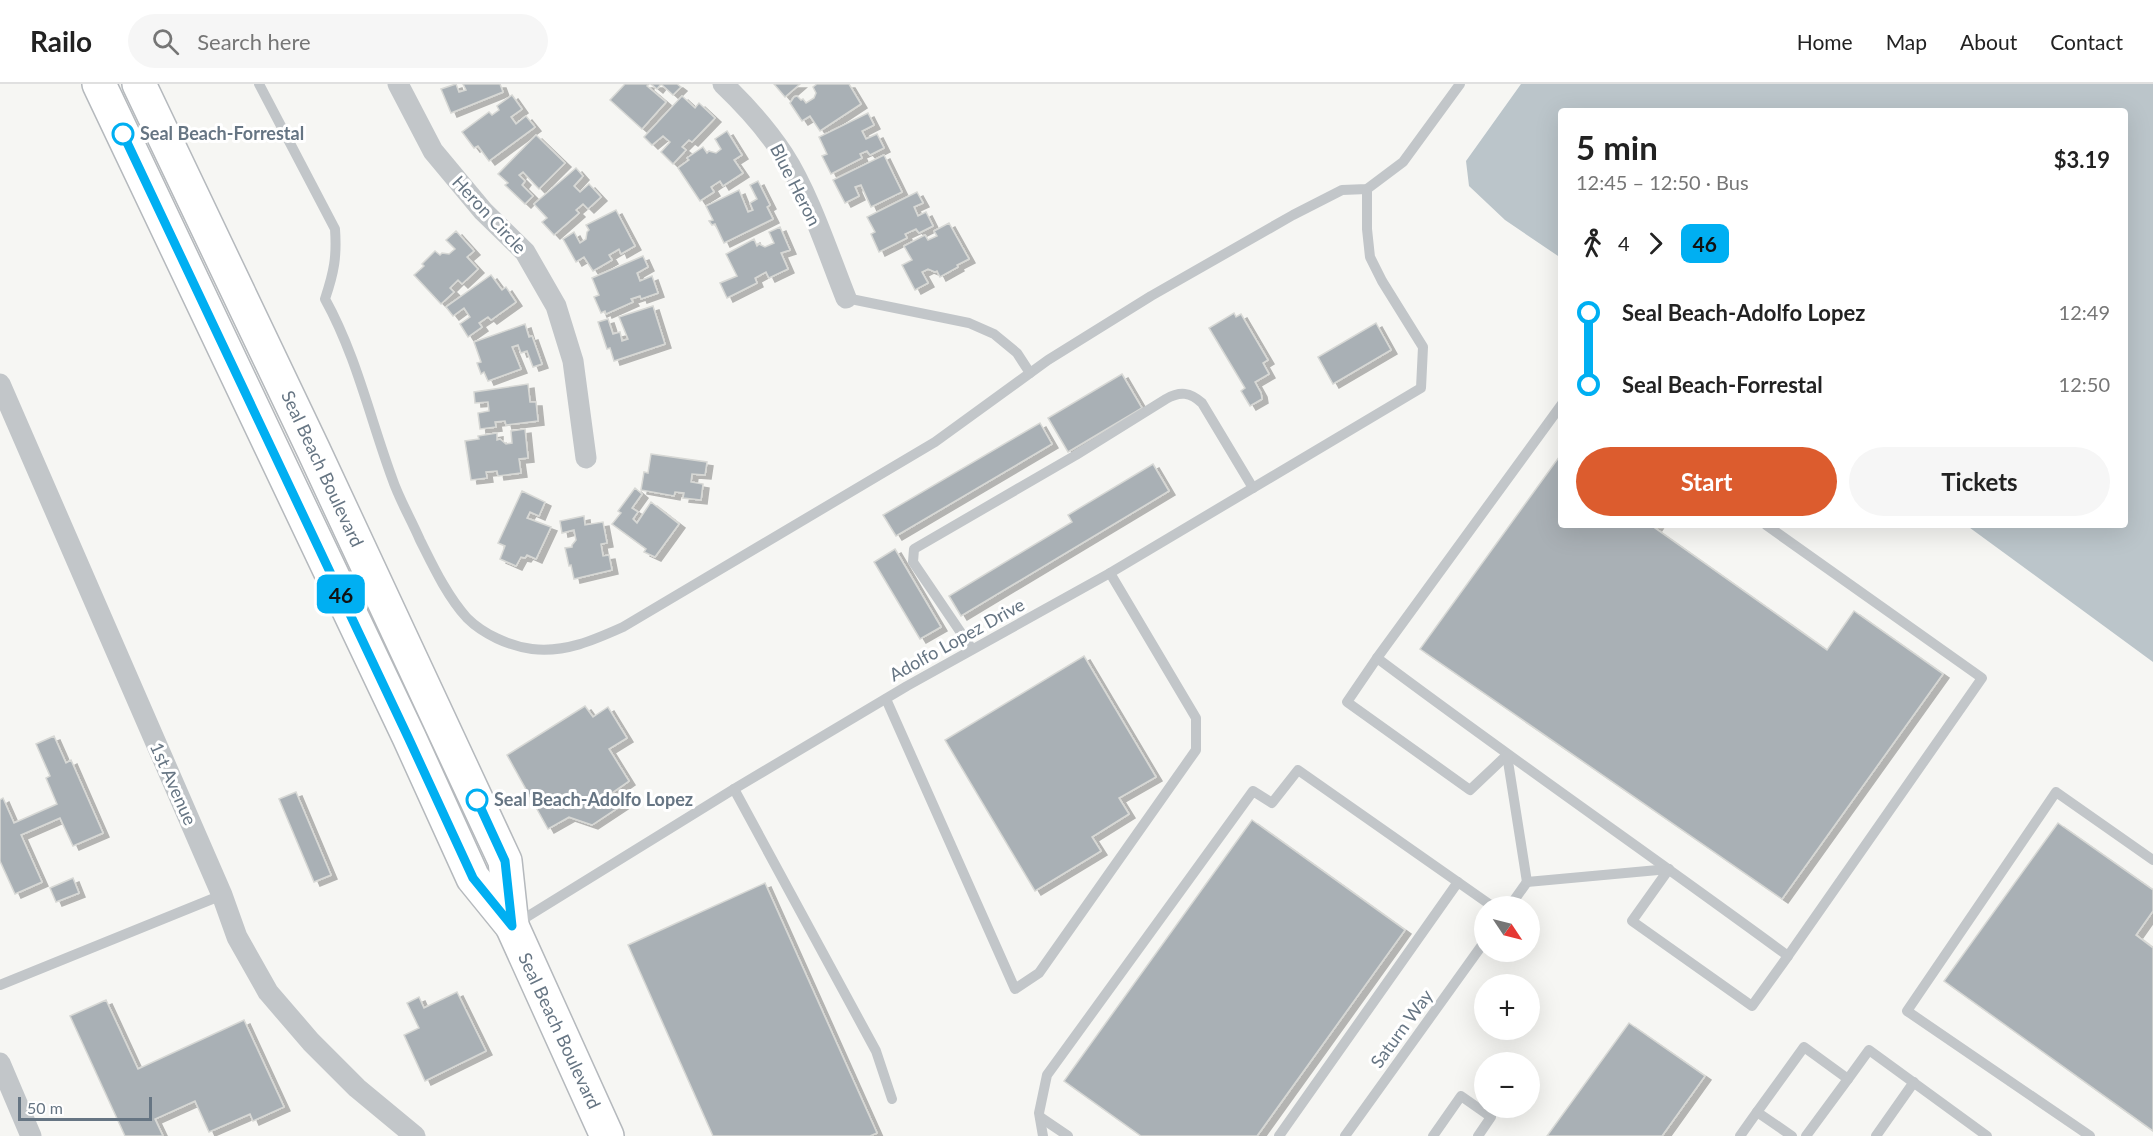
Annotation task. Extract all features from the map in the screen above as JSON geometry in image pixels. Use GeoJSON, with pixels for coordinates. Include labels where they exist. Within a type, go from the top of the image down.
{"type":"FeatureCollection","features":[{"type":"Feature","properties":{"kind":"main road","name":"Seal Beach Boulevard"},"geometry":{"type":"LineString","coordinates":[[99,84],[404,726],[473,878],[512,926],[607,1136]]}},
{"type":"Feature","properties":{"kind":"main road","name":"Seal Beach Boulevard"},"geometry":{"type":"LineString","coordinates":[[139,84],[314,449],[505,861],[512,926]]}},
{"type":"Feature","properties":{"kind":"street","name":"Heron Circle"},"geometry":{"type":"LineString","coordinates":[[398,84],[433,152],[483,211],[525,252],[556,306],[573,361],[586,458]]}},
{"type":"Feature","properties":{"kind":"street","name":"Blue Heron"},"geometry":{"type":"LineString","coordinates":[[723,84],[751,111],[784,155],[807,203],[846,298]]}},
{"type":"Feature","properties":{"kind":"street","name":"1st Avenue"},"geometry":{"type":"LineString","coordinates":[[0,384],[245,952],[268,992],[311,1042],[357,1088],[415,1136]]}},
{"type":"Feature","properties":{"kind":"street"},"geometry":{"type":"LineString","coordinates":[[0,1063],[31,1136]]}},
{"type":"Feature","properties":{"kind":"lane"},"geometry":{"type":"LineString","coordinates":[[259,84],[335,229],[337,253],[334,273],[325,299],[338,321],[350,352],[393,480],[427,554],[454,602],[469,620],[492,636],[531,649],[570,647],[593,641],[623,627],[935,442],[1030,373],[1151,296],[1293,215],[1342,190],[1367,189],[1403,162],[1460,84]]}},
{"type":"Feature","properties":{"kind":"lane","name":"Adolfo Lopez Drive"},"geometry":{"type":"LineString","coordinates":[[512,926],[734,789],[886,699],[1110,573],[1421,388],[1423,347],[1382,281],[1370,257],[1367,189]]}},
{"type":"Feature","properties":{"kind":"lane"},"geometry":{"type":"LineString","coordinates":[[846,298],[969,323],[994,334],[1017,353],[1030,373]]}},
{"type":"Feature","properties":{"kind":"lane"},"geometry":{"type":"LineString","coordinates":[[972,650],[913,562],[914,549],[1076,455],[1166,399],[1177,393],[1193,395],[1206,408],[1253,488]]}},
{"type":"Feature","properties":{"kind":"lane"},"geometry":{"type":"LineString","coordinates":[[1507,755],[1470,790],[1347,702],[1558,409]]}},
{"type":"Feature","properties":{"kind":"lane"},"geometry":{"type":"LineString","coordinates":[[1669,869],[1632,921],[1752,1006],[1982,678],[1770,528]]}},
{"type":"Feature","properties":{"kind":"lane"},"geometry":{"type":"LineString","coordinates":[[886,699],[1015,989],[1039,973],[1196,750],[1196,718],[1110,573]]}},
{"type":"Feature","properties":{"kind":"lane"},"geometry":{"type":"LineString","coordinates":[[1377,658],[1507,755],[1788,956]]}},
{"type":"Feature","properties":{"kind":"lane"},"geometry":{"type":"LineString","coordinates":[[1507,755],[1527,882],[1517,896]]}},
{"type":"Feature","properties":{"kind":"lane"},"geometry":{"type":"LineString","coordinates":[[1043,1136],[1040,1117],[1047,1075],[1253,791],[1272,803],[1298,770],[1478,896]]}},
{"type":"Feature","properties":{"kind":"lane"},"geometry":{"type":"LineString","coordinates":[[734,789],[876,1051],[892,1099]]}},
{"type":"Feature","properties":{"kind":"lane"},"geometry":{"type":"LineString","coordinates":[[2090,1136],[1906,1011],[2056,792],[2153,860]]}},
{"type":"Feature","properties":{"kind":"lane"},"geometry":{"type":"LineString","coordinates":[[1527,882],[1669,869]]}},
{"type":"Feature","properties":{"kind":"lane"},"geometry":{"type":"LineString","coordinates":[[1279,1136],[1458,882]]}},
{"type":"Feature","properties":{"kind":"lane"},"geometry":{"type":"LineString","coordinates":[[0,985],[222,895]]}},
{"type":"Feature","properties":{"kind":"lane","name":"Saturn Way"},"geometry":{"type":"LineString","coordinates":[[1345,1136],[1474,956]]}},
{"type":"Feature","properties":{"kind":"lane"},"geometry":{"type":"LineString","coordinates":[[1740,1136],[1804,1047],[1848,1079]]}},
{"type":"Feature","properties":{"kind":"lane"},"geometry":{"type":"LineString","coordinates":[[1806,1136],[1869,1050],[1987,1136]]}},
{"type":"Feature","properties":{"kind":"lane"},"geometry":{"type":"LineString","coordinates":[[1875,1136],[1914,1082]]}},
{"type":"Feature","properties":{"kind":"lane"},"geometry":{"type":"LineString","coordinates":[[1433,1136],[1461,1096],[1491,1117],[1478,1136]]}},
{"type":"Feature","properties":{"kind":"lane"},"geometry":{"type":"LineString","coordinates":[[1757,1112],[1792,1136]]}},
{"type":"Feature","properties":{"kind":"lane"},"geometry":{"type":"LineString","coordinates":[[1040,1117],[1068,1136]]}},
{"type":"Feature","properties":{"kind":"shaded area"},"geometry":{"type":"Polygon","coordinates":[[[1521,84],[2153,84],[2153,662],[1970,528],[2128,528],[2128,108],[1558,108],[1558,256],[1505,220],[1469,186],[1466,161],[1521,84]]]}},
{"type":"Feature","properties":{"kind":"building"},"geometry":{"type":"Polygon","coordinates":[[[456,84],[459,92],[466,90],[463,84],[500,84],[503,92],[451,113],[441,89],[456,84]]]}},
{"type":"Feature","properties":{"kind":"building"},"geometry":{"type":"Polygon","coordinates":[[[625,84],[649,84],[647,86],[666,102],[642,129],[610,100],[625,84]]]}},
{"type":"Feature","properties":{"kind":"building"},"geometry":{"type":"Polygon","coordinates":[[[651,84],[661,84],[657,89],[651,84]]]}},
{"type":"Feature","properties":{"kind":"building"},"geometry":{"type":"Polygon","coordinates":[[[661,84],[677,84],[681,87],[673,95],[661,84]]]}},
{"type":"Feature","properties":{"kind":"building"},"geometry":{"type":"Polygon","coordinates":[[[774,84],[800,84],[785,97],[774,84]]]}},
{"type":"Feature","properties":{"kind":"building"},"geometry":{"type":"Polygon","coordinates":[[[817,84],[849,84],[861,104],[820,131],[810,116],[802,121],[790,103],[797,96],[806,103],[814,98],[816,93],[813,87],[817,84]]]}},
{"type":"Feature","properties":{"kind":"building"},"geometry":{"type":"Polygon","coordinates":[[[512,95],[522,109],[511,117],[516,124],[526,116],[535,127],[489,161],[478,146],[474,148],[462,132],[489,112],[492,115],[499,110],[497,106],[512,95]]]}},
{"type":"Feature","properties":{"kind":"building"},"geometry":{"type":"Polygon","coordinates":[[[682,96],[695,108],[699,103],[715,118],[692,142],[689,140],[682,147],[686,150],[673,164],[661,152],[670,142],[663,136],[652,145],[644,137],[682,96]]]}},
{"type":"Feature","properties":{"kind":"building"},"geometry":{"type":"Polygon","coordinates":[[[868,113],[874,125],[862,131],[866,139],[877,134],[884,148],[870,155],[867,151],[860,154],[862,158],[831,174],[822,156],[827,154],[819,137],[868,113]]]}},
{"type":"Feature","properties":{"kind":"building"},"geometry":{"type":"Polygon","coordinates":[[[727,131],[742,155],[734,160],[743,173],[723,186],[720,181],[711,187],[714,192],[700,201],[678,168],[689,160],[687,158],[703,147],[707,153],[709,151],[716,153],[721,149],[715,139],[727,131]]]}},
{"type":"Feature","properties":{"kind":"building"},"geometry":{"type":"Polygon","coordinates":[[[536,135],[565,163],[539,189],[523,172],[519,175],[525,181],[522,185],[533,196],[525,204],[505,185],[508,183],[498,174],[536,135]]]}},
{"type":"Feature","properties":{"kind":"building"},"geometry":{"type":"Polygon","coordinates":[[[884,155],[902,192],[871,207],[861,185],[855,187],[859,196],[845,203],[833,180],[884,155]]]}},
{"type":"Feature","properties":{"kind":"building"},"geometry":{"type":"Polygon","coordinates":[[[576,168],[583,176],[574,186],[580,192],[589,184],[601,197],[588,209],[583,204],[576,210],[579,213],[554,235],[542,222],[547,218],[534,204],[576,168]]]}},
{"type":"Feature","properties":{"kind":"building"},"geometry":{"type":"Polygon","coordinates":[[[758,181],[770,205],[767,207],[773,219],[724,243],[715,224],[712,225],[709,221],[713,220],[706,206],[739,190],[748,212],[753,210],[750,203],[757,199],[750,185],[758,181]]]}},
{"type":"Feature","properties":{"kind":"building"},"geometry":{"type":"Polygon","coordinates":[[[917,192],[923,203],[914,207],[918,216],[926,212],[933,226],[919,233],[916,229],[905,234],[907,238],[879,252],[871,234],[875,232],[867,217],[917,192]]]}},
{"type":"Feature","properties":{"kind":"building"},"geometry":{"type":"Polygon","coordinates":[[[616,210],[635,246],[621,254],[619,249],[609,255],[612,260],[593,271],[584,257],[576,262],[563,239],[574,232],[580,243],[586,239],[589,230],[586,225],[616,210]]]}},
{"type":"Feature","properties":{"kind":"building"},"geometry":{"type":"Polygon","coordinates":[[[949,223],[969,259],[940,277],[937,271],[928,269],[922,272],[928,283],[915,290],[902,265],[912,260],[904,246],[925,235],[928,240],[937,236],[934,231],[949,223]]]}},
{"type":"Feature","properties":{"kind":"building"},"geometry":{"type":"Polygon","coordinates":[[[780,227],[790,250],[781,253],[788,269],[769,278],[766,272],[755,278],[757,283],[727,298],[720,283],[737,276],[726,254],[754,239],[757,246],[759,244],[765,247],[774,243],[769,232],[780,227]]]}},
{"type":"Feature","properties":{"kind":"building"},"geometry":{"type":"Polygon","coordinates":[[[456,231],[474,251],[467,257],[478,269],[462,284],[458,280],[450,288],[454,292],[441,304],[414,275],[435,251],[440,255],[449,254],[455,249],[446,240],[456,231]]]}},
{"type":"Feature","properties":{"kind":"building"},"geometry":{"type":"Polygon","coordinates":[[[643,256],[648,267],[637,273],[640,281],[652,276],[658,293],[641,299],[640,296],[631,299],[633,302],[606,314],[605,311],[601,313],[594,297],[599,295],[592,278],[643,256]]]}},
{"type":"Feature","properties":{"kind":"building"},"geometry":{"type":"Polygon","coordinates":[[[491,275],[502,290],[506,287],[516,302],[491,320],[488,317],[479,323],[482,327],[468,337],[460,324],[470,317],[464,308],[453,316],[446,307],[491,275]]]}},
{"type":"Feature","properties":{"kind":"building"},"geometry":{"type":"Polygon","coordinates":[[[653,306],[665,344],[614,361],[610,348],[607,349],[598,322],[608,319],[613,334],[620,332],[622,341],[628,339],[619,317],[653,306]]]}},
{"type":"Feature","properties":{"kind":"building"},"geometry":{"type":"Polygon","coordinates":[[[1234,313],[1236,317],[1241,314],[1268,360],[1263,363],[1269,374],[1255,382],[1262,399],[1250,406],[1241,391],[1245,388],[1209,328],[1234,313]]]}},
{"type":"Feature","properties":{"kind":"building"},"geometry":{"type":"Polygon","coordinates":[[[1376,323],[1391,350],[1333,384],[1318,357],[1376,323]]]}},
{"type":"Feature","properties":{"kind":"building"},"geometry":{"type":"Polygon","coordinates":[[[525,324],[542,364],[533,367],[527,351],[521,353],[518,345],[512,347],[521,369],[488,381],[484,372],[481,374],[477,363],[481,362],[474,342],[525,324]]]}},
{"type":"Feature","properties":{"kind":"building"},"geometry":{"type":"Polygon","coordinates":[[[1122,374],[1142,408],[1068,452],[1048,418],[1122,374]]]}},
{"type":"Feature","properties":{"kind":"building"},"geometry":{"type":"Polygon","coordinates":[[[528,384],[530,402],[536,402],[538,421],[506,425],[505,421],[495,422],[496,427],[480,429],[478,413],[489,411],[488,402],[475,403],[474,392],[528,384]]]}},
{"type":"Feature","properties":{"kind":"building"},"geometry":{"type":"Polygon","coordinates":[[[1040,423],[1052,444],[896,536],[883,515],[1040,423]]]}},
{"type":"Feature","properties":{"kind":"building"},"geometry":{"type":"Polygon","coordinates":[[[525,429],[528,458],[519,459],[521,473],[498,476],[497,471],[486,472],[487,478],[471,480],[465,441],[497,433],[497,440],[500,439],[506,444],[512,443],[511,431],[525,429]]]}},
{"type":"Feature","properties":{"kind":"building"},"geometry":{"type":"Polygon","coordinates":[[[651,454],[707,462],[705,475],[692,474],[691,482],[703,484],[701,500],[683,498],[684,493],[675,492],[674,496],[641,490],[644,472],[648,473],[651,454]]]}},
{"type":"Feature","properties":{"kind":"building"},"geometry":{"type":"Polygon","coordinates":[[[1558,459],[1558,528],[1655,528],[1827,650],[1854,611],[1943,674],[1782,899],[1420,649],[1558,459]]]}},
{"type":"Feature","properties":{"kind":"building"},"geometry":{"type":"Polygon","coordinates":[[[1153,464],[1169,491],[961,616],[949,596],[1072,522],[1068,515],[1153,464]]]}},
{"type":"Feature","properties":{"kind":"building"},"geometry":{"type":"Polygon","coordinates":[[[635,488],[642,494],[632,508],[638,512],[633,519],[637,523],[651,502],[679,524],[655,557],[644,552],[646,549],[612,524],[621,513],[618,511],[635,488]]]}},
{"type":"Feature","properties":{"kind":"building"},"geometry":{"type":"Polygon","coordinates":[[[522,491],[545,502],[539,516],[530,512],[527,518],[551,527],[536,559],[527,555],[525,558],[521,557],[516,566],[500,559],[505,546],[498,543],[522,491]]]}},
{"type":"Feature","properties":{"kind":"building"},"geometry":{"type":"Polygon","coordinates":[[[584,516],[585,525],[603,522],[607,543],[601,544],[603,556],[609,555],[612,570],[574,579],[565,548],[572,547],[576,540],[574,530],[562,533],[560,521],[584,516]]]}},
{"type":"Feature","properties":{"kind":"building"},"geometry":{"type":"Polygon","coordinates":[[[895,549],[941,627],[920,639],[874,562],[895,549]]]}},
{"type":"Feature","properties":{"kind":"building"},"geometry":{"type":"Polygon","coordinates":[[[1084,656],[1156,777],[1119,798],[1129,814],[1092,837],[1101,851],[1035,891],[945,740],[1084,656]]]}},
{"type":"Feature","properties":{"kind":"building"},"geometry":{"type":"Polygon","coordinates":[[[585,706],[593,717],[608,707],[627,738],[609,749],[629,781],[612,793],[622,805],[592,825],[569,817],[548,829],[507,755],[585,706]]]}},
{"type":"Feature","properties":{"kind":"building"},"geometry":{"type":"Polygon","coordinates":[[[54,736],[66,763],[71,760],[103,833],[73,846],[60,818],[21,835],[42,882],[15,894],[0,861],[0,800],[3,798],[14,823],[57,804],[46,778],[50,776],[36,744],[54,736]]]}},
{"type":"Feature","properties":{"kind":"building"},"geometry":{"type":"Polygon","coordinates":[[[296,792],[331,875],[314,882],[279,799],[296,792]]]}},
{"type":"Feature","properties":{"kind":"building"},"geometry":{"type":"Polygon","coordinates":[[[1252,820],[1405,930],[1257,1136],[1141,1136],[1064,1081],[1252,820]]]}},
{"type":"Feature","properties":{"kind":"building"},"geometry":{"type":"Polygon","coordinates":[[[2058,823],[2153,890],[2153,911],[2136,935],[2153,948],[2153,1131],[1944,981],[2058,823]]]}},
{"type":"Feature","properties":{"kind":"building"},"geometry":{"type":"Polygon","coordinates":[[[73,878],[79,893],[56,902],[50,888],[73,878]]]}},
{"type":"Feature","properties":{"kind":"building"},"geometry":{"type":"Polygon","coordinates":[[[765,883],[877,1133],[870,1136],[713,1136],[628,945],[765,883]]]}},
{"type":"Feature","properties":{"kind":"building"},"geometry":{"type":"Polygon","coordinates":[[[457,992],[486,1051],[425,1081],[404,1035],[419,1028],[407,1003],[419,997],[424,1008],[457,992]]]}},
{"type":"Feature","properties":{"kind":"building"},"geometry":{"type":"Polygon","coordinates":[[[106,1000],[138,1069],[244,1020],[284,1107],[253,1121],[250,1114],[209,1132],[195,1101],[155,1119],[163,1136],[125,1136],[70,1016],[106,1000]]]}},
{"type":"Feature","properties":{"kind":"building"},"geometry":{"type":"Polygon","coordinates":[[[1629,1023],[1705,1076],[1662,1136],[1547,1136],[1629,1023]]]}},
{"type":"Feature","properties":{"kind":"bus line","name":"46"},"geometry":{"type":"LineString","coordinates":[[123,134],[473,878],[512,926],[505,861],[477,800]]}},
{"type":"Feature","properties":{"kind":"place","name":"Seal Beach-Forrestal"},"geometry":{"type":"Point","coordinates":[123,134]}},
{"type":"Feature","properties":{"kind":"place","name":"Seal Beach-Adolfo Lopez"},"geometry":{"type":"Point","coordinates":[477,800]}}]}
